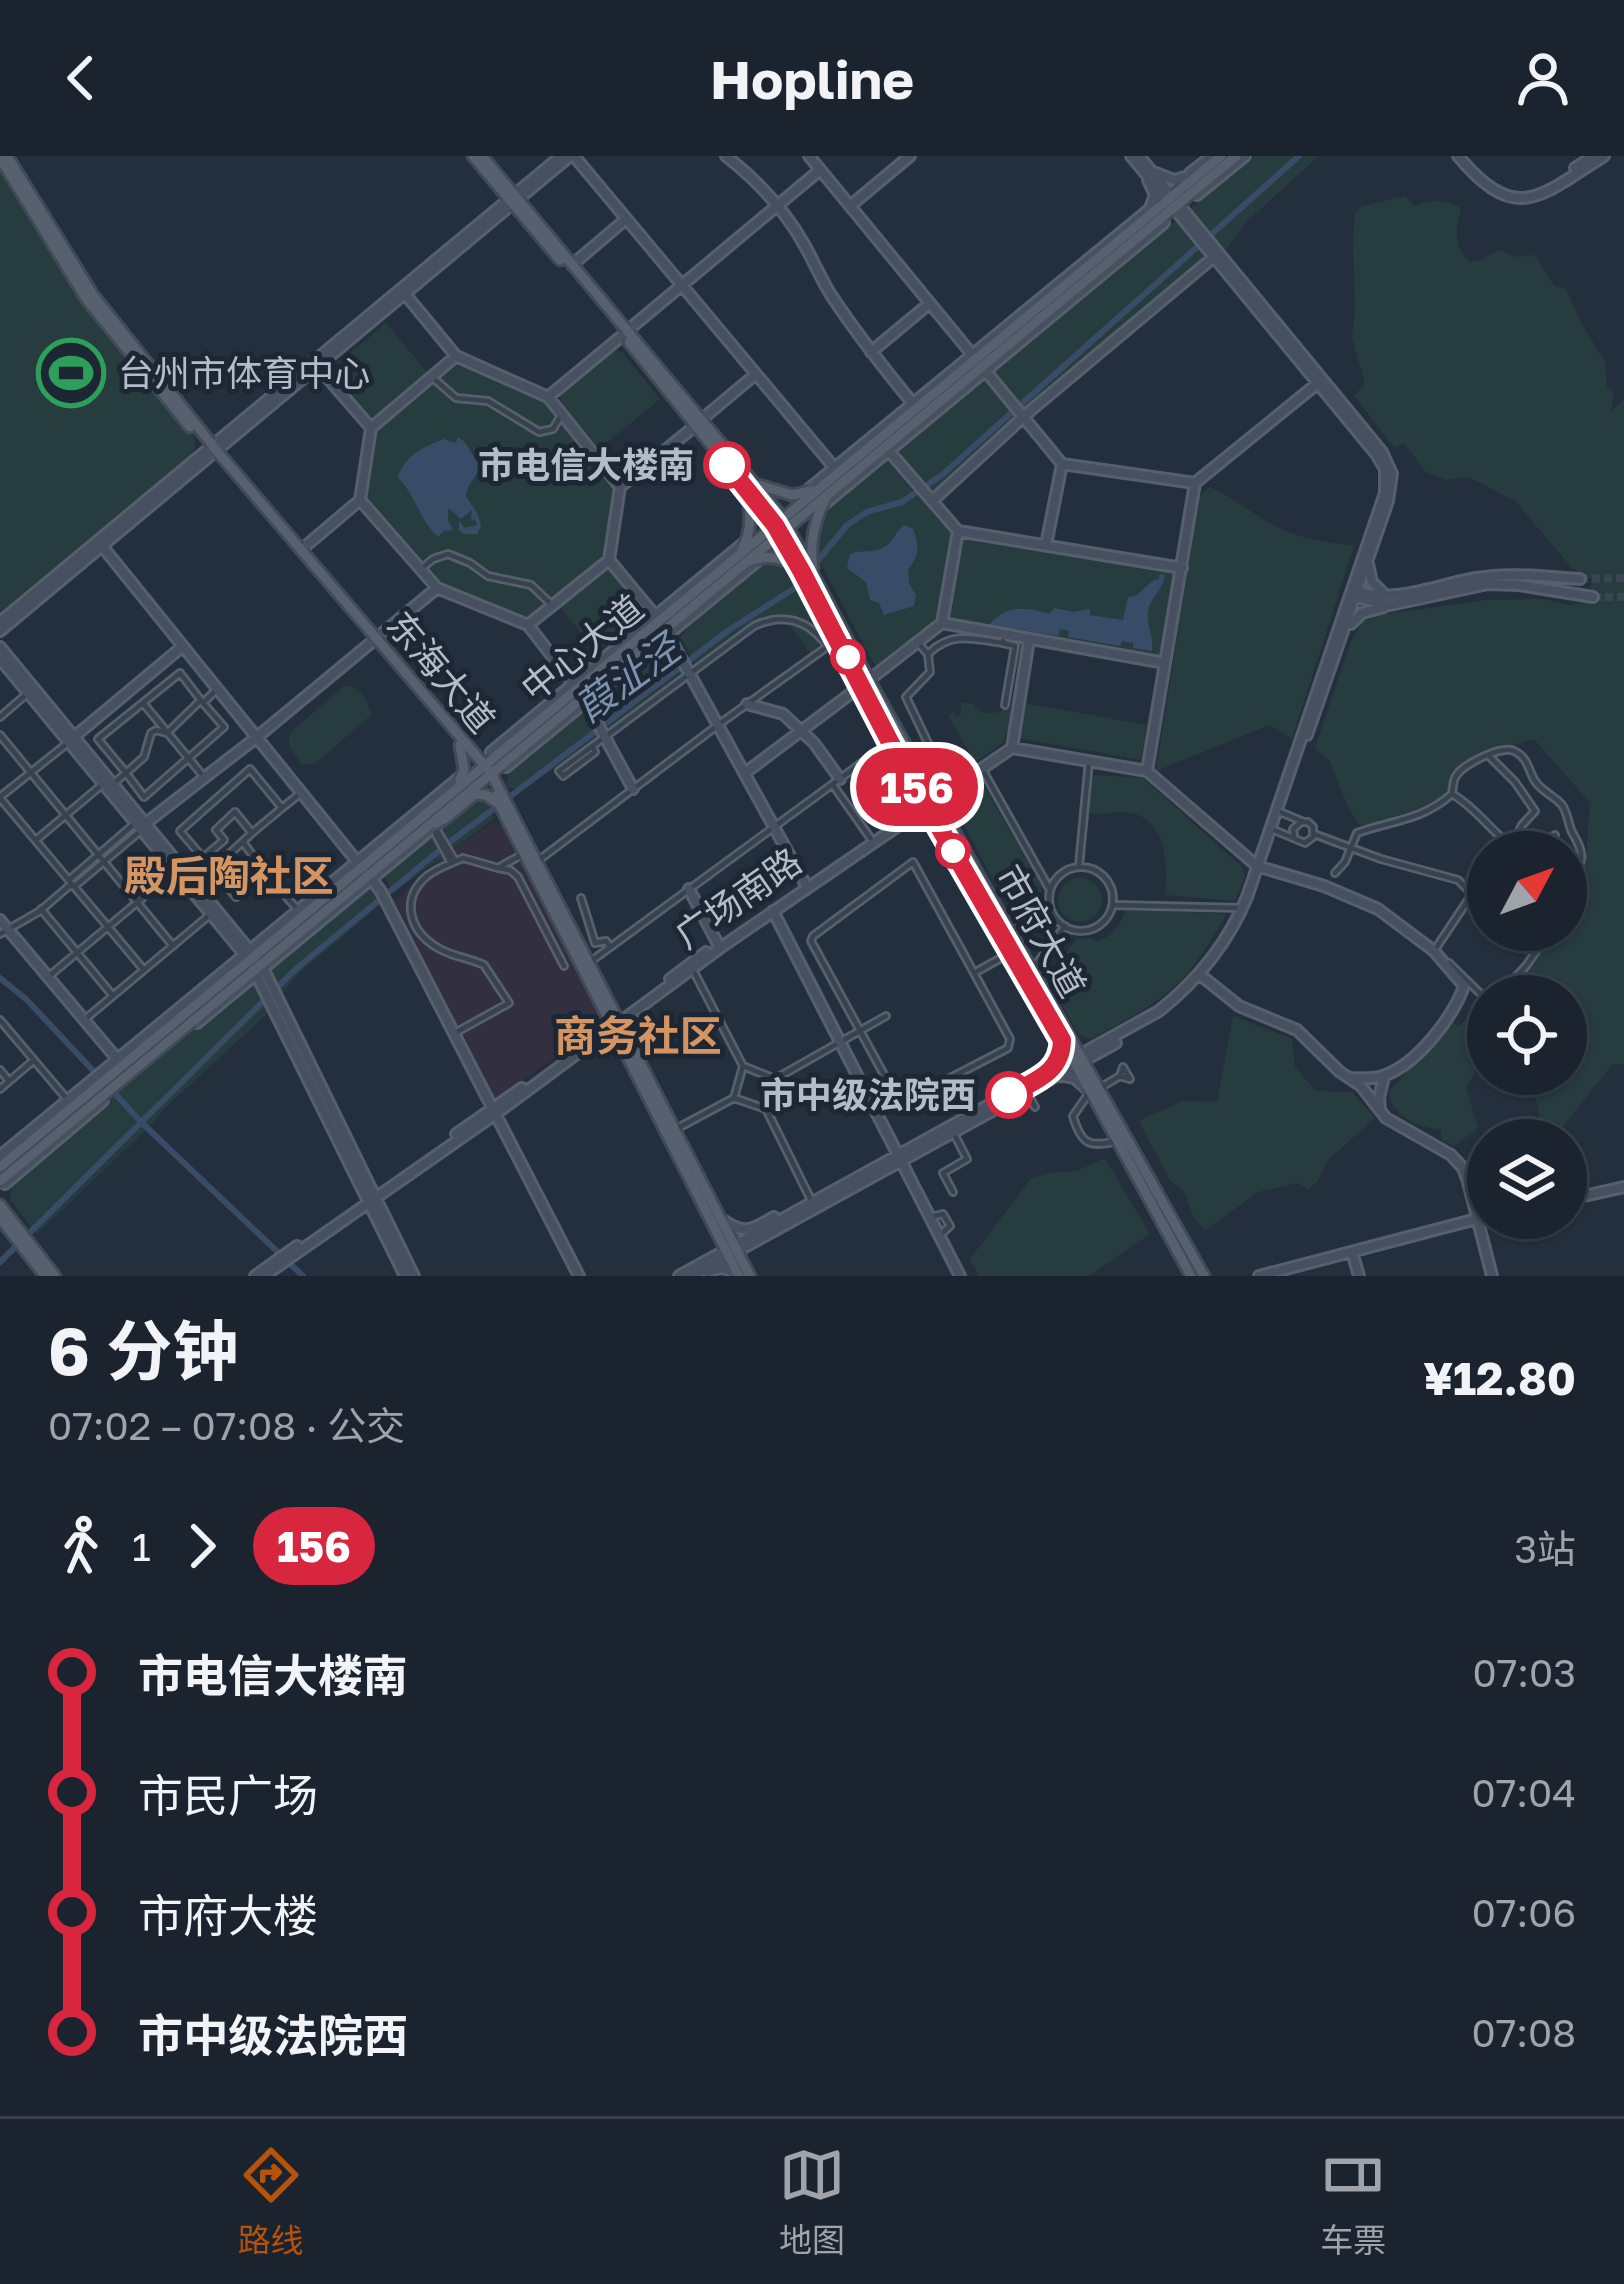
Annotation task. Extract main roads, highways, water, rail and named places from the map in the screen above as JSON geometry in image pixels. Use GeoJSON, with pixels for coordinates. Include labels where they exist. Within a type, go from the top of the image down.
{"type":"FeatureCollection","features":[{"type":"Feature","properties":{"kind":"main road","name":"市府大道"},"geometry":{"type":"LineString","coordinates":[[477,156],[781,526],[809,571],[890,742],[1010,930],[1065,1038]]}},
{"type":"Feature","properties":{"kind":"main road"},"geometry":{"type":"LineString","coordinates":[[0,631],[568,156],[836,470],[802,495]]}},
{"type":"Feature","properties":{"kind":"main road"},"geometry":{"type":"LineString","coordinates":[[725,156],[778,205],[828,291],[914,405]]}},
{"type":"Feature","properties":{"kind":"main road"},"geometry":{"type":"LineString","coordinates":[[809,156],[1063,464],[1195,483]]}},
{"type":"Feature","properties":{"kind":"main road"},"geometry":{"type":"LineString","coordinates":[[850,206],[910,156]]}},
{"type":"Feature","properties":{"kind":"main road"},"geometry":{"type":"LineString","coordinates":[[679,1276],[1160,1016],[1201,976],[1243,920],[1368,560],[1391,491],[1392,474],[1388,463],[1135,156]]}},
{"type":"Feature","properties":{"kind":"main road"},"geometry":{"type":"LineString","coordinates":[[1145,168],[1174,180],[1216,156]]}},
{"type":"Feature","properties":{"kind":"main road","name":"中心大道"},"geometry":{"type":"LineString","coordinates":[[1197,231],[1191,211],[1202,178],[1216,156]]}},
{"type":"Feature","properties":{"kind":"main road","name":"中心大道"},"geometry":{"type":"LineString","coordinates":[[2,1182],[3,1164],[54,1134],[194,1012],[318,916],[425,810],[514,754],[580,692],[825,489],[886,449],[979,362],[1146,223],[1236,156]]}},
{"type":"Feature","properties":{"kind":"main road"},"geometry":{"type":"LineString","coordinates":[[1197,195],[1245,156]]}},
{"type":"Feature","properties":{"kind":"main road"},"geometry":{"type":"LineString","coordinates":[[1461,156],[1494,188],[1518,195],[1538,192],[1594,156]]}},
{"type":"Feature","properties":{"kind":"main road"},"geometry":{"type":"LineString","coordinates":[[1461,156],[1490,189],[1528,199],[1604,156]]}},
{"type":"Feature","properties":{"kind":"main road","name":"东海大道"},"geometry":{"type":"LineString","coordinates":[[3,157],[4,169],[87,300],[485,770],[563,931],[719,1216],[738,1276]]}},
{"type":"Feature","properties":{"kind":"main road","name":"东海大道"},"geometry":{"type":"LineString","coordinates":[[3,157],[94,295],[212,450],[373,639]]}},
{"type":"Feature","properties":{"kind":"main road"},"geometry":{"type":"LineString","coordinates":[[1145,168],[1155,195],[1146,223]]}},
{"type":"Feature","properties":{"kind":"main road"},"geometry":{"type":"LineString","coordinates":[[548,397],[820,170]]}},
{"type":"Feature","properties":{"kind":"main road"},"geometry":{"type":"LineString","coordinates":[[492,218],[494,176],[534,182]]}},
{"type":"Feature","properties":{"kind":"main road","name":"中心大道"},"geometry":{"type":"LineString","coordinates":[[1184,178],[1202,178]]}},
{"type":"Feature","properties":{"kind":"main road"},"geometry":{"type":"LineString","coordinates":[[0,622],[492,218],[529,219],[534,182]]}},
{"type":"Feature","properties":{"kind":"main road"},"geometry":{"type":"LineString","coordinates":[[979,362],[1151,208]]}},
{"type":"Feature","properties":{"kind":"main road","name":"市府大道"},"geometry":{"type":"LineString","coordinates":[[529,219],[625,333]]}},
{"type":"Feature","properties":{"kind":"main road"},"geometry":{"type":"LineString","coordinates":[[572,265],[626,219]]}},
{"type":"Feature","properties":{"kind":"main road","name":"中心大道"},"geometry":{"type":"LineString","coordinates":[[1146,223],[1174,223],[1197,231]]}},
{"type":"Feature","properties":{"kind":"main road"},"geometry":{"type":"LineString","coordinates":[[979,362],[1164,223]]}},
{"type":"Feature","properties":{"kind":"main road"},"geometry":{"type":"LineString","coordinates":[[1201,976],[1242,908],[1274,830],[1385,493],[1385,469],[1376,454],[1208,245]]}},
{"type":"Feature","properties":{"kind":"main road"},"geometry":{"type":"LineString","coordinates":[[929,498],[1214,257]]}},
{"type":"Feature","properties":{"kind":"main road"},"geometry":{"type":"LineString","coordinates":[[405,295],[456,356],[548,397],[620,487]]}},
{"type":"Feature","properties":{"kind":"main road"},"geometry":{"type":"LineString","coordinates":[[871,352],[930,303]]}},
{"type":"Feature","properties":{"kind":"main road"},"geometry":{"type":"LineString","coordinates":[[301,550],[360,500],[370,428],[456,356]]}},
{"type":"Feature","properties":{"kind":"main road","name":"中心大道"},"geometry":{"type":"LineString","coordinates":[[825,489],[836,470],[914,405],[979,362]]}},
{"type":"Feature","properties":{"kind":"main road"},"geometry":{"type":"LineString","coordinates":[[318,367],[370,428]]}},
{"type":"Feature","properties":{"kind":"main road"},"geometry":{"type":"LineString","coordinates":[[528,625],[609,560],[620,487],[756,374]]}},
{"type":"Feature","properties":{"kind":"main road"},"geometry":{"type":"LineString","coordinates":[[1147,771],[1195,483],[1318,383]]}},
{"type":"Feature","properties":{"kind":"main road"},"geometry":{"type":"LineString","coordinates":[[820,507],[886,449],[958,531],[1182,568]]}},
{"type":"Feature","properties":{"kind":"main road"},"geometry":{"type":"LineString","coordinates":[[1046,545],[1063,464]]}},
{"type":"Feature","properties":{"kind":"main road"},"geometry":{"type":"LineString","coordinates":[[749,485],[802,495],[825,489],[809,571],[779,557],[742,558],[751,513],[749,485]]}},
{"type":"Feature","properties":{"kind":"main road"},"geometry":{"type":"LineString","coordinates":[[360,500],[436,587],[528,625],[580,692],[633,789]]}},
{"type":"Feature","properties":{"kind":"main road"},"geometry":{"type":"LineString","coordinates":[[745,773],[942,623],[958,531]]}},
{"type":"Feature","properties":{"kind":"main road"},"geometry":{"type":"LineString","coordinates":[[662,624],[746,541]]}},
{"type":"Feature","properties":{"kind":"main road"},"geometry":{"type":"LineString","coordinates":[[102,546],[380,890],[579,1276]]}},
{"type":"Feature","properties":{"kind":"main road"},"geometry":{"type":"LineString","coordinates":[[662,624],[763,557]]}},
{"type":"Feature","properties":{"kind":"main road"},"geometry":{"type":"LineString","coordinates":[[609,560],[662,624],[807,885]]}},
{"type":"Feature","properties":{"kind":"main road"},"geometry":{"type":"LineString","coordinates":[[1368,560],[1372,582],[1389,601]]}},
{"type":"Feature","properties":{"kind":"main road","name":"市府大道"},"geometry":{"type":"LineString","coordinates":[[809,571],[833,643],[865,682],[911,754],[930,802],[1012,952],[1204,1276]]}},
{"type":"Feature","properties":{"kind":"main road"},"geometry":{"type":"LineString","coordinates":[[1334,658],[1354,619],[1389,601],[1488,576],[1580,579]]}},
{"type":"Feature","properties":{"kind":"main road"},"geometry":{"type":"LineString","coordinates":[[1354,593],[1389,601],[1479,584],[1593,597]]}},
{"type":"Feature","properties":{"kind":"main road"},"geometry":{"type":"LineString","coordinates":[[141,825],[257,737],[436,587]]}},
{"type":"Feature","properties":{"kind":"main road"},"geometry":{"type":"LineString","coordinates":[[942,623],[1003,639],[1165,663]]}},
{"type":"Feature","properties":{"kind":"main road"},"geometry":{"type":"LineString","coordinates":[[1012,748],[1029,640]]}},
{"type":"Feature","properties":{"kind":"main road"},"geometry":{"type":"LineString","coordinates":[[72,740],[183,646]]}},
{"type":"Feature","properties":{"kind":"main road"},"geometry":{"type":"LineString","coordinates":[[0,647],[255,962],[409,1276]]}},
{"type":"Feature","properties":{"kind":"main road"},"geometry":{"type":"LineString","coordinates":[[0,659],[72,740]]}},
{"type":"Feature","properties":{"kind":"main road"},"geometry":{"type":"LineString","coordinates":[[506,767],[580,692]]}},
{"type":"Feature","properties":{"kind":"main road","name":"中心大道"},"geometry":{"type":"LineString","coordinates":[[255,962],[304,910],[431,828],[485,770],[495,752],[580,692]]}},
{"type":"Feature","properties":{"kind":"main road"},"geometry":{"type":"LineString","coordinates":[[747,704],[783,714],[803,731],[837,782]]}},
{"type":"Feature","properties":{"kind":"main road"},"geometry":{"type":"LineString","coordinates":[[451,792],[464,770],[463,744],[480,752],[495,752]]}},
{"type":"Feature","properties":{"kind":"main road"},"geometry":{"type":"LineString","coordinates":[[930,802],[1012,748],[1147,771],[1259,867],[1324,886],[1378,909],[1435,950],[1465,986],[1439,1030],[1410,1058],[1385,1076],[1349,1078]]}},
{"type":"Feature","properties":{"kind":"main road"},"geometry":{"type":"LineString","coordinates":[[431,828],[475,794],[501,802],[500,776],[514,754]]}},
{"type":"Feature","properties":{"kind":"main road"},"geometry":{"type":"LineString","coordinates":[[425,810],[461,776]]}},
{"type":"Feature","properties":{"kind":"main road","name":"东海大道"},"geometry":{"type":"LineString","coordinates":[[501,802],[590,962],[732,1251],[750,1276]]}},
{"type":"Feature","properties":{"kind":"main road","name":"广场南路"},"geometry":{"type":"LineString","coordinates":[[255,1276],[871,839],[930,802]]}},
{"type":"Feature","properties":{"kind":"main road","name":"广场南路"},"geometry":{"type":"LineString","coordinates":[[616,1023],[719,946],[930,802]]}},
{"type":"Feature","properties":{"kind":"main road"},"geometry":{"type":"LineString","coordinates":[[3,1164],[69,1101],[99,1091],[135,1061],[136,1046],[194,1012],[255,962],[314,928],[366,870]]}},
{"type":"Feature","properties":{"kind":"main road"},"geometry":{"type":"LineString","coordinates":[[181,871],[255,962]]}},
{"type":"Feature","properties":{"kind":"main road"},"geometry":{"type":"LineString","coordinates":[[689,889],[719,946]]}},
{"type":"Feature","properties":{"kind":"main road"},"geometry":{"type":"LineString","coordinates":[[773,911],[960,1276]]}},
{"type":"Feature","properties":{"kind":"main road"},"geometry":{"type":"LineString","coordinates":[[314,928],[318,916]]}},
{"type":"Feature","properties":{"kind":"main road"},"geometry":{"type":"LineString","coordinates":[[0,920],[4,932],[84,1020],[135,1061]]}},
{"type":"Feature","properties":{"kind":"main road"},"geometry":{"type":"LineString","coordinates":[[1201,976],[1248,1011],[1297,1030],[1361,1087],[1386,1118],[1451,1155],[1467,1180]]}},
{"type":"Feature","properties":{"kind":"main road"},"geometry":{"type":"LineString","coordinates":[[692,1276],[812,1202],[1027,1092],[1053,1075],[1065,1038],[1097,1051]]}},
{"type":"Feature","properties":{"kind":"main road"},"geometry":{"type":"LineString","coordinates":[[1053,1075],[1074,1078],[1093,1089],[1097,1051]]}},
{"type":"Feature","properties":{"kind":"main road"},"geometry":{"type":"LineString","coordinates":[[1380,1109],[1385,1076]]}},
{"type":"Feature","properties":{"kind":"main road","name":"市府大道"},"geometry":{"type":"LineString","coordinates":[[1093,1089],[1190,1276]]}},
{"type":"Feature","properties":{"kind":"main road"},"geometry":{"type":"LineString","coordinates":[[20,1237],[2,1198],[2,1182],[54,1134],[38,1126]]}},
{"type":"Feature","properties":{"kind":"main road"},"geometry":{"type":"LineString","coordinates":[[1587,1195],[1624,1187]]}},
{"type":"Feature","properties":{"kind":"main road"},"geometry":{"type":"LineString","coordinates":[[0,1205],[13,1222]]}},
{"type":"Feature","properties":{"kind":"main road"},"geometry":{"type":"LineString","coordinates":[[719,1216],[737,1229],[750,1230],[788,1216]]}},
{"type":"Feature","properties":{"kind":"main road"},"geometry":{"type":"LineString","coordinates":[[0,1217],[20,1237],[45,1276]]}},
{"type":"Feature","properties":{"kind":"main road"},"geometry":{"type":"LineString","coordinates":[[1259,1276],[1467,1221]]}},
{"type":"Feature","properties":{"kind":"main road"},"geometry":{"type":"LineString","coordinates":[[1486,1239],[1492,1276]]}},
{"type":"Feature","properties":{"kind":"main road"},"geometry":{"type":"LineString","coordinates":[[29,1249],[55,1276]]}},
{"type":"Feature","properties":{"kind":"main road"},"geometry":{"type":"LineString","coordinates":[[1352,1252],[1359,1276]]}},
{"type":"Feature","properties":{"kind":"main road","name":"广场南路"},"geometry":{"type":"LineString","coordinates":[[264,1276],[273,1266]]}},
{"type":"Feature","properties":{"kind":"main road"},"geometry":{"type":"LineString","coordinates":[[702,1276],[716,1268],[738,1276]]}},
{"type":"Feature","properties":{"kind":"water"},"geometry":{"type":"Polygon","coordinates":[[[458,437],[480,465],[466,496],[481,526],[477,534],[464,534],[459,521],[465,528],[477,525],[471,519],[472,510],[461,519],[448,508],[453,530],[438,537],[398,478],[415,453],[444,439],[455,443],[458,437]]]}},
{"type":"Feature","properties":{"kind":"water"},"geometry":{"type":"Polygon","coordinates":[[[904,525],[913,529],[917,546],[908,570],[916,595],[914,606],[884,615],[879,603],[870,600],[866,582],[847,568],[850,554],[882,548],[904,525]]]}},
{"type":"Feature","properties":{"kind":"water"},"geometry":{"type":"Polygon","coordinates":[[[1160,574],[1165,575],[1164,580],[1148,611],[1152,651],[1122,641],[1120,646],[1068,637],[1069,631],[1060,629],[1058,636],[989,625],[1002,613],[1017,609],[1050,614],[1054,608],[1090,609],[1090,615],[1123,620],[1128,597],[1137,595],[1160,574]]]}},
{"type":"Feature","properties":{"kind":"waterway","name":"葭沚泾"},"geometry":{"type":"LineString","coordinates":[[812,568],[847,525],[867,512],[902,502],[942,475],[1299,156]]}},
{"type":"Feature","properties":{"kind":"waterway","name":"葭沚泾"},"geometry":{"type":"LineString","coordinates":[[0,1262],[297,968],[446,845],[803,578]]}},
{"type":"Feature","properties":{"kind":"waterway"},"geometry":{"type":"LineString","coordinates":[[0,978],[99,1077]]}},
{"type":"Feature","properties":{"kind":"waterway"},"geometry":{"type":"LineString","coordinates":[[108,1086],[303,1276]]}},
{"type":"Feature","properties":{"kind":"tunnel"},"geometry":{"type":"LineString","coordinates":[[1580,579],[1624,578]]}},
{"type":"Feature","properties":{"kind":"tunnel"},"geometry":{"type":"LineString","coordinates":[[1593,597],[1624,597]]}},
{"type":"Feature","properties":{"kind":"place","name":"台州市体育中心"},"geometry":{"type":"Point","coordinates":[71,373]}},
{"type":"Feature","properties":{"kind":"place","name":"市电信大楼南"},"geometry":{"type":"Point","coordinates":[727,465]}},
{"type":"Feature","properties":{"kind":"place","name":"市中级法院西"},"geometry":{"type":"Point","coordinates":[1009,1095]}},
{"type":"Feature","properties":{"kind":"district","name":"殿后陶社区"},"geometry":{"type":"Point","coordinates":[229,876]}},
{"type":"Feature","properties":{"kind":"district","name":"商务社区"},"geometry":{"type":"Point","coordinates":[638,1036]}}]}
